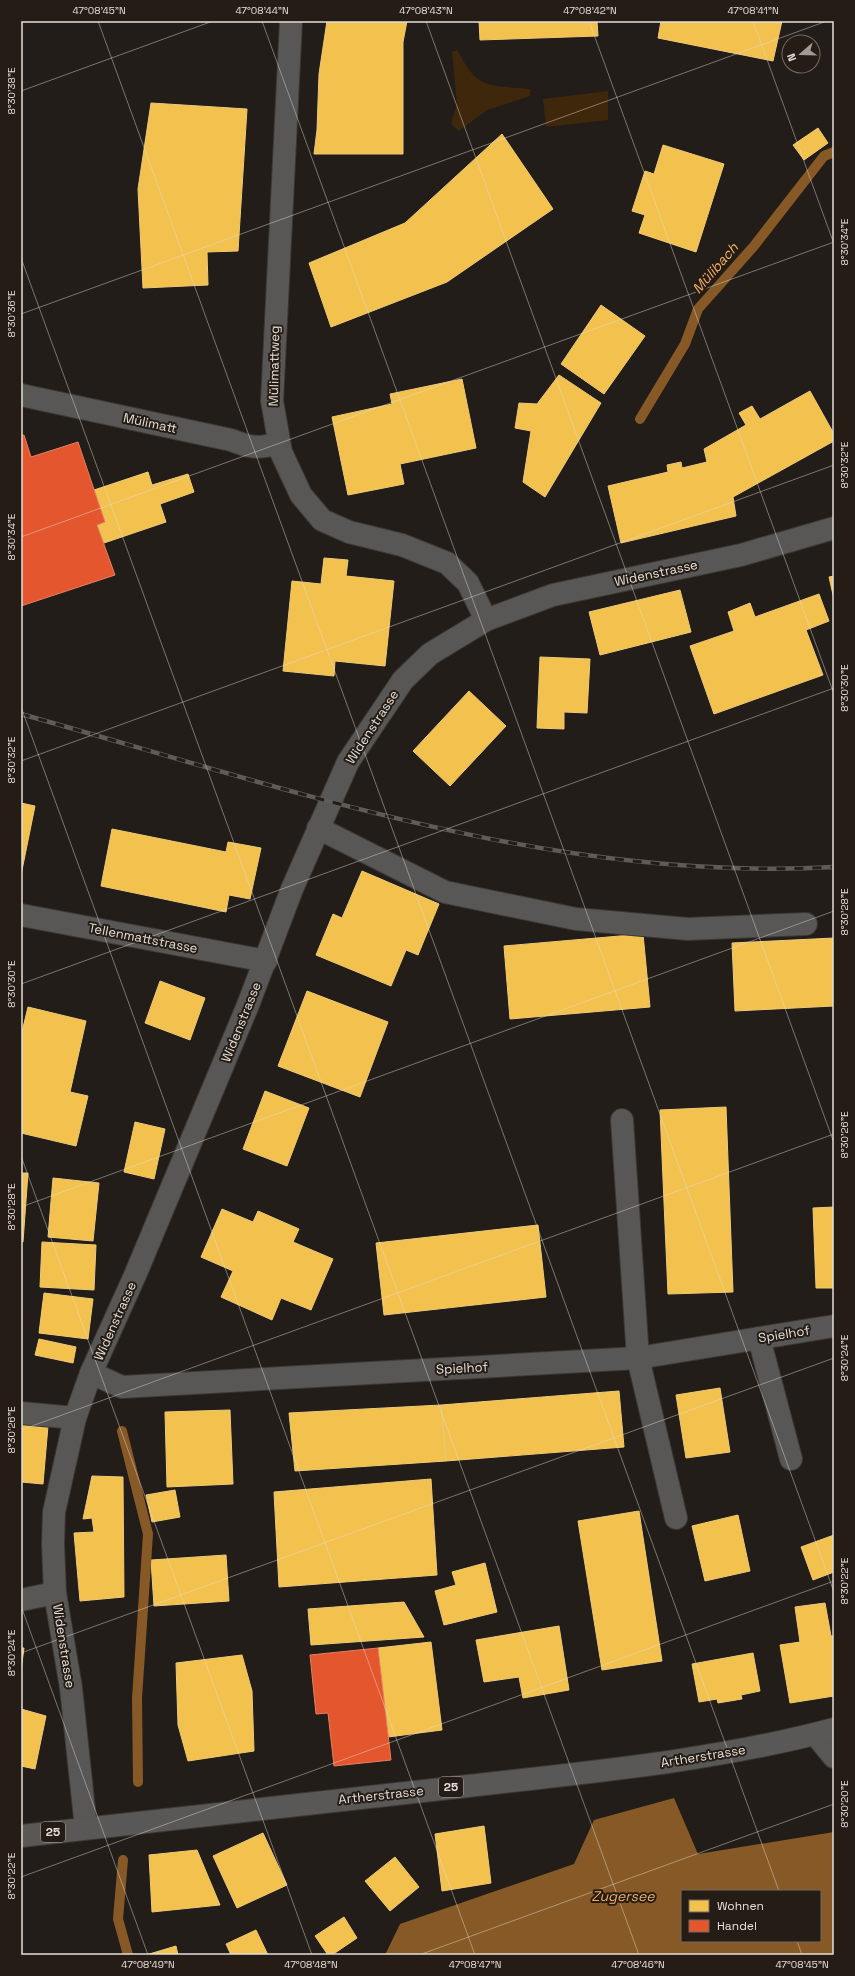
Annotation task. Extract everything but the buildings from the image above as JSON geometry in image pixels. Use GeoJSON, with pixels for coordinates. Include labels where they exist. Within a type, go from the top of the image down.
{"type":"FeatureCollection","features":[{"type":"Feature","properties":{"kind":"main road","name":"Artherstrasse"},"geometry":{"type":"LineString","coordinates":[[21,1836],[570,1775],[734,1751],[824,1732]]}},
{"type":"Feature","properties":{"kind":"street","name":"Mülimattweg"},"geometry":{"type":"LineString","coordinates":[[291,21],[272,401],[279,443],[301,495],[322,520],[349,532],[402,544],[447,562],[468,583],[486,620]]}},
{"type":"Feature","properties":{"kind":"street","name":"Mülimatt"},"geometry":{"type":"LineString","coordinates":[[21,396],[231,440],[247,446],[263,448],[279,443]]}},
{"type":"Feature","properties":{"kind":"street","name":"Widenstrasse"},"geometry":{"type":"LineString","coordinates":[[86,1828],[70,1688],[55,1593],[54,1512],[75,1418],[92,1373],[136,1274],[266,961],[292,889],[348,762],[403,680],[430,654],[486,620],[553,595],[741,555],[834,528]]}},
{"type":"Feature","properties":{"kind":"street"},"geometry":{"type":"LineString","coordinates":[[318,828],[445,892],[576,919],[688,929],[806,924]]}},
{"type":"Feature","properties":{"kind":"street","name":"Tellenmattstrasse"},"geometry":{"type":"LineString","coordinates":[[21,915],[266,961]]}},
{"type":"Feature","properties":{"kind":"street"},"geometry":{"type":"LineString","coordinates":[[622,1120],[638,1358],[676,1518]]}},
{"type":"Feature","properties":{"kind":"street","name":"Spielhof"},"geometry":{"type":"LineString","coordinates":[[92,1373],[122,1387],[638,1358],[834,1326]]}},
{"type":"Feature","properties":{"kind":"street"},"geometry":{"type":"LineString","coordinates":[[759,1338],[790,1459]]}},
{"type":"Feature","properties":{"kind":"street"},"geometry":{"type":"LineString","coordinates":[[21,1413],[75,1418]]}},
{"type":"Feature","properties":{"kind":"street"},"geometry":{"type":"LineString","coordinates":[[21,1600],[55,1593]]}},
{"type":"Feature","properties":{"kind":"street"},"geometry":{"type":"LineString","coordinates":[[824,1732],[834,1757]]}},
{"type":"Feature","properties":{"kind":"shaded area"},"geometry":{"type":"Polygon","coordinates":[[[457,50],[468,68],[479,80],[488,84],[530,89],[530,96],[487,110],[459,131],[451,124],[457,104],[452,52],[457,50]]]}},
{"type":"Feature","properties":{"kind":"shaded area"},"geometry":{"type":"Polygon","coordinates":[[[608,91],[608,120],[546,127],[543,99],[608,91]]]}},
{"type":"Feature","properties":{"kind":"water","name":"Zugersee"},"geometry":{"type":"Polygon","coordinates":[[[674,1798],[698,1854],[834,1832],[834,1955],[385,1955],[400,1924],[574,1864],[594,1820],[674,1798]]]}},
{"type":"Feature","properties":{"kind":"waterway","name":"Mülibach"},"geometry":{"type":"LineString","coordinates":[[640,419],[685,344],[698,309],[754,246],[824,156],[834,152]]}},
{"type":"Feature","properties":{"kind":"waterway"},"geometry":{"type":"LineString","coordinates":[[122,1431],[148,1534],[137,1698],[138,1782]]}},
{"type":"Feature","properties":{"kind":"waterway"},"geometry":{"type":"LineString","coordinates":[[123,1860],[118,1919],[128,1955]]}},
{"type":"Feature","properties":{"kind":"railway"},"geometry":{"type":"LineString","coordinates":[[21,714],[321,799],[422,824],[524,845],[626,860],[730,868],[834,867]]}}]}
